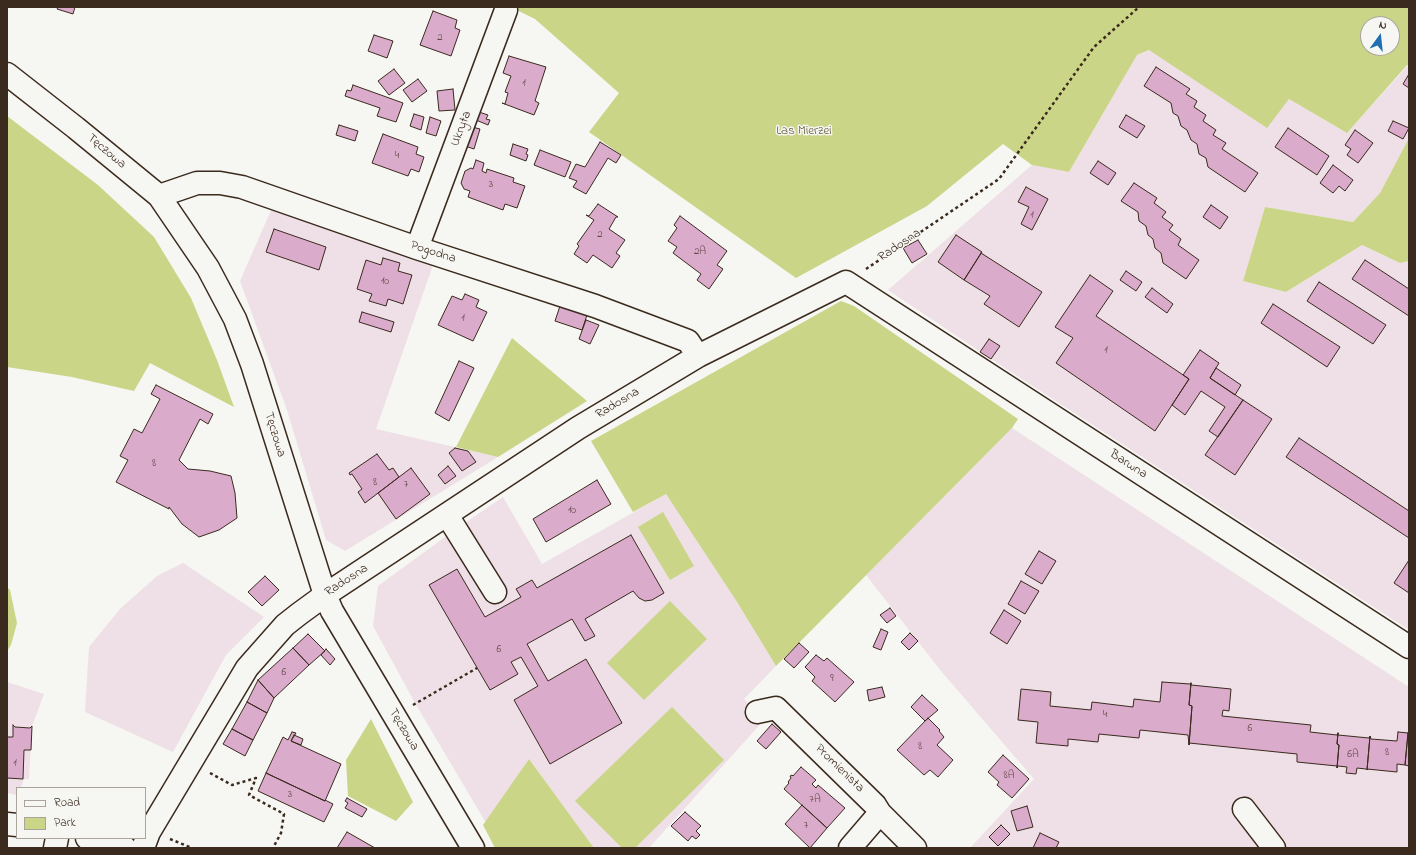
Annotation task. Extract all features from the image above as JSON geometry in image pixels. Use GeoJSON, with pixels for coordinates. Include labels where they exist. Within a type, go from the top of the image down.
{"type":"FeatureCollection","features":[{"type":"Feature","properties":{"kind":"street","name":"Ukryta"},"geometry":{"type":"LineString","coordinates":[[417,248],[506,10]]}},
{"type":"Feature","properties":{"kind":"street","name":"Tęczowa"},"geometry":{"type":"LineString","coordinates":[[7,74],[159,196],[208,268],[235,320],[252,364],[325,595],[340,624],[473,848]]}},
{"type":"Feature","properties":{"kind":"street","name":"Pogodna"},"geometry":{"type":"LineString","coordinates":[[159,196],[197,183],[220,183],[242,187],[417,248],[595,306],[688,341],[698,356]]}},
{"type":"Feature","properties":{"kind":"street","name":"Radosna"},"geometry":{"type":"LineString","coordinates":[[143,848],[149,832],[247,668],[285,626],[325,595],[578,428],[698,356],[846,282]]}},
{"type":"Feature","properties":{"kind":"street","name":"Barwna"},"geometry":{"type":"LineString","coordinates":[[846,282],[1409,648]]}},
{"type":"Feature","properties":{"kind":"street"},"geometry":{"type":"LineString","coordinates":[[447,515],[495,592]]}},
{"type":"Feature","properties":{"kind":"street","name":"Promienista"},"geometry":{"type":"LineString","coordinates":[[757,712],[776,708],[875,805],[880,813]]}},
{"type":"Feature","properties":{"kind":"street"},"geometry":{"type":"LineString","coordinates":[[1244,809],[1274,848]]}},
{"type":"Feature","properties":{"kind":"street"},"geometry":{"type":"LineString","coordinates":[[850,848],[880,813],[915,848]]}},
{"type":"Feature","properties":{"kind":"street"},"geometry":{"type":"LineString","coordinates":[[91,839],[124,848]]}},
{"type":"Feature","properties":{"kind":"path","name":"Radosna"},"geometry":{"type":"LineString","coordinates":[[846,282],[999,180],[1094,47],[1139,7]]}},
{"type":"Feature","properties":{"kind":"path"},"geometry":{"type":"LineString","coordinates":[[410,706],[477,668]]}},
{"type":"Feature","properties":{"kind":"path"},"geometry":{"type":"LineString","coordinates":[[207,772],[232,785],[256,778],[249,795],[284,814],[281,832],[273,848]]}},
{"type":"Feature","properties":{"kind":"shaded area"},"geometry":{"type":"Polygon","coordinates":[[[1150,50],[1266,127],[1289,99],[1347,133],[1409,65],[1409,138],[1380,193],[1353,222],[1265,207],[1243,281],[1286,292],[1362,245],[1400,263],[1409,261],[1409,630],[991,359],[888,290],[1032,165],[1069,172],[1137,55],[1150,50]]]}},
{"type":"Feature","properties":{"kind":"shaded area"},"geometry":{"type":"Polygon","coordinates":[[[272,208],[434,262],[376,429],[498,457],[345,551],[326,540],[287,410],[240,281],[272,208]]]}},
{"type":"Feature","properties":{"kind":"shaded area"},"geometry":{"type":"Polygon","coordinates":[[[1012,428],[1409,687],[1409,848],[970,848],[1034,779],[941,671],[866,575],[1012,428]]]}},
{"type":"Feature","properties":{"kind":"shaded area"},"geometry":{"type":"Polygon","coordinates":[[[666,494],[737,602],[776,666],[744,699],[764,720],[649,848],[594,848],[529,759],[486,823],[415,703],[373,626],[378,586],[503,497],[542,564],[666,494]]]}},
{"type":"Feature","properties":{"kind":"shaded area"},"geometry":{"type":"Polygon","coordinates":[[[183,563],[264,617],[226,655],[173,752],[85,712],[89,647],[120,609],[157,576],[183,563]]]}},
{"type":"Feature","properties":{"kind":"shaded area"},"geometry":{"type":"Polygon","coordinates":[[[7,682],[44,694],[32,726],[29,779],[24,779],[21,787],[16,787],[16,795],[7,793],[7,682]]]}},
{"type":"Feature","properties":{"kind":"green space","name":"Las Mierzei"},"geometry":{"type":"Polygon","coordinates":[[[511,7],[1409,7],[1409,65],[1407,65],[1347,133],[1289,99],[1267,128],[1149,50],[1137,55],[1069,172],[1032,165],[1003,144],[927,206],[796,278],[589,132],[619,93],[535,19],[511,7]]]}},
{"type":"Feature","properties":{"kind":"green space"},"geometry":{"type":"Polygon","coordinates":[[[7,116],[98,185],[154,237],[191,298],[217,360],[234,407],[150,363],[134,391],[72,377],[7,367],[7,116]]]}},
{"type":"Feature","properties":{"kind":"green space"},"geometry":{"type":"Polygon","coordinates":[[[1409,138],[1409,261],[1400,263],[1362,245],[1286,292],[1243,281],[1265,207],[1353,222],[1380,193],[1409,138]]]}},
{"type":"Feature","properties":{"kind":"green space"},"geometry":{"type":"Polygon","coordinates":[[[841,301],[854,306],[1018,419],[1012,428],[776,666],[737,602],[666,494],[633,512],[591,441],[841,301]]]}},
{"type":"Feature","properties":{"kind":"green space"},"geometry":{"type":"Polygon","coordinates":[[[512,338],[587,401],[498,457],[456,447],[512,338]]]}},
{"type":"Feature","properties":{"kind":"green space"},"geometry":{"type":"Polygon","coordinates":[[[663,512],[694,566],[670,580],[638,527],[663,512]]]}},
{"type":"Feature","properties":{"kind":"green space"},"geometry":{"type":"Polygon","coordinates":[[[7,587],[10,590],[17,623],[11,645],[7,651],[7,587]]]}},
{"type":"Feature","properties":{"kind":"green space"},"geometry":{"type":"Polygon","coordinates":[[[670,601],[707,639],[644,700],[607,663],[670,601]]]}},
{"type":"Feature","properties":{"kind":"green space"},"geometry":{"type":"Polygon","coordinates":[[[672,707],[724,760],[635,848],[622,848],[575,801],[672,707]]]}},
{"type":"Feature","properties":{"kind":"green space"},"geometry":{"type":"Polygon","coordinates":[[[371,719],[413,802],[396,821],[348,796],[346,760],[371,719]]]}},
{"type":"Feature","properties":{"kind":"green space"},"geometry":{"type":"Polygon","coordinates":[[[529,759],[594,848],[495,848],[483,825],[529,759]]]}},
{"type":"Feature","properties":{"kind":"building"},"geometry":{"type":"Polygon","coordinates":[[[58,7],[75,7],[73,14],[57,9],[58,7]]]}},
{"type":"Feature","properties":{"kind":"building"},"geometry":{"type":"Polygon","coordinates":[[[433,11],[457,20],[455,28],[460,30],[451,56],[420,45],[433,11]]]}},
{"type":"Feature","properties":{"kind":"building"},"geometry":{"type":"Polygon","coordinates":[[[374,35],[393,41],[387,58],[368,51],[374,35]]]}},
{"type":"Feature","properties":{"kind":"building"},"geometry":{"type":"Polygon","coordinates":[[[509,56],[546,67],[535,101],[539,103],[534,115],[502,103],[505,104],[508,93],[505,92],[511,76],[503,73],[509,56]]]}},
{"type":"Feature","properties":{"kind":"building"},"geometry":{"type":"Polygon","coordinates":[[[1156,67],[1190,89],[1186,94],[1197,101],[1194,107],[1206,115],[1203,121],[1216,130],[1213,135],[1226,143],[1222,149],[1258,173],[1245,192],[1208,167],[1206,158],[1199,154],[1197,144],[1191,140],[1187,130],[1181,126],[1178,116],[1173,113],[1171,103],[1144,86],[1156,67]]]}},
{"type":"Feature","properties":{"kind":"building"},"geometry":{"type":"Polygon","coordinates":[[[394,69],[405,83],[389,95],[378,81],[394,69]]]}},
{"type":"Feature","properties":{"kind":"building"},"geometry":{"type":"Polygon","coordinates":[[[1409,74],[1409,88],[1403,84],[1409,74]]]}},
{"type":"Feature","properties":{"kind":"building"},"geometry":{"type":"Polygon","coordinates":[[[418,79],[427,91],[412,102],[403,90],[418,79]]]}},
{"type":"Feature","properties":{"kind":"building"},"geometry":{"type":"Polygon","coordinates":[[[353,85],[403,103],[396,122],[377,116],[380,108],[345,96],[347,90],[351,91],[353,85]]]}},
{"type":"Feature","properties":{"kind":"building"},"geometry":{"type":"Polygon","coordinates":[[[453,89],[455,110],[439,111],[437,91],[453,89]]]}},
{"type":"Feature","properties":{"kind":"building"},"geometry":{"type":"Polygon","coordinates":[[[479,112],[488,115],[486,119],[490,120],[488,125],[476,120],[479,112]]]}},
{"type":"Feature","properties":{"kind":"building"},"geometry":{"type":"Polygon","coordinates":[[[414,114],[424,117],[421,130],[410,126],[414,114]]]}},
{"type":"Feature","properties":{"kind":"building"},"geometry":{"type":"Polygon","coordinates":[[[1126,115],[1145,126],[1137,138],[1119,127],[1126,115]]]}},
{"type":"Feature","properties":{"kind":"building"},"geometry":{"type":"Polygon","coordinates":[[[430,117],[441,121],[436,136],[426,133],[430,117]]]}},
{"type":"Feature","properties":{"kind":"building"},"geometry":{"type":"Polygon","coordinates":[[[1393,121],[1409,128],[1403,139],[1388,131],[1393,121]]]}},
{"type":"Feature","properties":{"kind":"building"},"geometry":{"type":"Polygon","coordinates":[[[339,125],[358,131],[355,141],[336,135],[339,125]]]}},
{"type":"Feature","properties":{"kind":"building"},"geometry":{"type":"Polygon","coordinates":[[[468,126],[480,129],[474,149],[462,145],[468,126]]]}},
{"type":"Feature","properties":{"kind":"building"},"geometry":{"type":"Polygon","coordinates":[[[1288,128],[1329,156],[1317,175],[1275,147],[1288,128]]]}},
{"type":"Feature","properties":{"kind":"building"},"geometry":{"type":"Polygon","coordinates":[[[1355,130],[1373,143],[1358,163],[1347,155],[1351,149],[1345,145],[1355,130]]]}},
{"type":"Feature","properties":{"kind":"building"},"geometry":{"type":"Polygon","coordinates":[[[383,134],[418,147],[416,154],[424,157],[419,172],[411,169],[408,176],[372,163],[383,134]]]}},
{"type":"Feature","properties":{"kind":"building"},"geometry":{"type":"Polygon","coordinates":[[[600,142],[621,155],[616,163],[608,158],[586,194],[573,187],[577,181],[569,178],[576,164],[585,167],[600,142]]]}},
{"type":"Feature","properties":{"kind":"building"},"geometry":{"type":"Polygon","coordinates":[[[513,144],[528,149],[526,161],[510,155],[513,144]]]}},
{"type":"Feature","properties":{"kind":"building"},"geometry":{"type":"Polygon","coordinates":[[[540,150],[571,162],[565,177],[534,165],[540,150]]]}},
{"type":"Feature","properties":{"kind":"building"},"geometry":{"type":"Polygon","coordinates":[[[476,160],[484,163],[482,171],[486,173],[487,169],[514,178],[513,182],[525,186],[517,208],[505,204],[503,210],[468,197],[470,191],[464,189],[461,183],[465,171],[471,168],[473,169],[476,160]]]}},
{"type":"Feature","properties":{"kind":"building"},"geometry":{"type":"Polygon","coordinates":[[[1098,161],[1116,173],[1108,185],[1090,173],[1098,161]]]}},
{"type":"Feature","properties":{"kind":"building"},"geometry":{"type":"Polygon","coordinates":[[[1333,165],[1353,180],[1345,191],[1339,186],[1333,193],[1320,183],[1333,165]]]}},
{"type":"Feature","properties":{"kind":"building"},"geometry":{"type":"Polygon","coordinates":[[[1134,183],[1157,198],[1154,203],[1166,212],[1162,217],[1173,225],[1169,230],[1181,239],[1178,245],[1199,260],[1186,279],[1163,263],[1161,253],[1155,248],[1153,239],[1148,235],[1146,226],[1139,221],[1138,212],[1121,201],[1134,183]]]}},
{"type":"Feature","properties":{"kind":"building"},"geometry":{"type":"Polygon","coordinates":[[[1026,187],[1048,199],[1032,230],[1021,224],[1029,207],[1018,202],[1026,187]]]}},
{"type":"Feature","properties":{"kind":"building"},"geometry":{"type":"Polygon","coordinates":[[[598,204],[618,217],[616,217],[609,229],[625,240],[616,253],[620,256],[612,268],[593,255],[587,263],[574,254],[579,246],[577,244],[594,220],[586,215],[589,216],[598,204]]]}},
{"type":"Feature","properties":{"kind":"building"},"geometry":{"type":"Polygon","coordinates":[[[1211,205],[1228,217],[1220,229],[1203,217],[1211,205]]]}},
{"type":"Feature","properties":{"kind":"building"},"geometry":{"type":"Polygon","coordinates":[[[680,216],[727,251],[717,265],[723,269],[709,289],[697,280],[701,274],[673,253],[677,247],[668,241],[677,228],[674,225],[680,216]]]}},
{"type":"Feature","properties":{"kind":"building"},"geometry":{"type":"Polygon","coordinates":[[[274,229],[326,247],[319,270],[266,252],[274,229]]]}},
{"type":"Feature","properties":{"kind":"building"},"geometry":{"type":"Polygon","coordinates":[[[956,235],[982,252],[964,280],[938,262],[956,235]]]}},
{"type":"Feature","properties":{"kind":"building"},"geometry":{"type":"Polygon","coordinates":[[[918,240],[927,254],[912,263],[903,248],[918,240]]]}},
{"type":"Feature","properties":{"kind":"building"},"geometry":{"type":"Polygon","coordinates":[[[981,253],[1042,292],[1019,327],[984,304],[990,296],[964,280],[981,253]]]}},
{"type":"Feature","properties":{"kind":"building"},"geometry":{"type":"Polygon","coordinates":[[[383,258],[400,263],[398,271],[412,275],[403,304],[388,299],[386,306],[369,301],[372,294],[357,289],[366,260],[381,265],[383,258]]]}},
{"type":"Feature","properties":{"kind":"building"},"geometry":{"type":"Polygon","coordinates":[[[1365,260],[1409,289],[1409,316],[1352,279],[1365,260]]]}},
{"type":"Feature","properties":{"kind":"building"},"geometry":{"type":"Polygon","coordinates":[[[1126,271],[1142,282],[1136,291],[1120,280],[1126,271]]]}},
{"type":"Feature","properties":{"kind":"building"},"geometry":{"type":"Polygon","coordinates":[[[1090,275],[1113,291],[1096,316],[1189,379],[1155,431],[1056,363],[1073,338],[1055,327],[1090,275]]]}},
{"type":"Feature","properties":{"kind":"building"},"geometry":{"type":"Polygon","coordinates":[[[1319,282],[1386,325],[1373,344],[1307,301],[1319,282]]]}},
{"type":"Feature","properties":{"kind":"building"},"geometry":{"type":"Polygon","coordinates":[[[1152,288],[1173,304],[1167,313],[1145,297],[1152,288]]]}},
{"type":"Feature","properties":{"kind":"building"},"geometry":{"type":"Polygon","coordinates":[[[465,294],[479,300],[476,307],[487,312],[473,341],[438,325],[452,296],[462,300],[465,294]]]}},
{"type":"Feature","properties":{"kind":"building"},"geometry":{"type":"Polygon","coordinates":[[[1273,304],[1340,347],[1327,367],[1261,323],[1273,304]]]}},
{"type":"Feature","properties":{"kind":"building"},"geometry":{"type":"Polygon","coordinates":[[[560,306],[587,315],[582,330],[555,321],[560,306]]]}},
{"type":"Feature","properties":{"kind":"building"},"geometry":{"type":"Polygon","coordinates":[[[362,312],[394,322],[391,332],[359,322],[362,312]]]}},
{"type":"Feature","properties":{"kind":"building"},"geometry":{"type":"Polygon","coordinates":[[[586,320],[599,325],[590,344],[579,339],[586,320]]]}},
{"type":"Feature","properties":{"kind":"building"},"geometry":{"type":"Polygon","coordinates":[[[989,339],[1000,346],[991,359],[980,352],[989,339]]]}},
{"type":"Feature","properties":{"kind":"building"},"geometry":{"type":"Polygon","coordinates":[[[1200,350],[1219,363],[1210,378],[1243,400],[1218,437],[1209,431],[1225,407],[1201,391],[1185,415],[1172,405],[1189,379],[1183,375],[1200,350]]]}},
{"type":"Feature","properties":{"kind":"building"},"geometry":{"type":"Polygon","coordinates":[[[459,361],[474,368],[449,421],[435,413],[459,361]]]}},
{"type":"Feature","properties":{"kind":"building"},"geometry":{"type":"Polygon","coordinates":[[[1216,368],[1241,385],[1235,395],[1210,378],[1216,368]]]}},
{"type":"Feature","properties":{"kind":"building"},"geometry":{"type":"Polygon","coordinates":[[[156,385],[213,414],[208,424],[200,419],[179,460],[188,469],[210,471],[231,476],[235,493],[237,518],[219,530],[199,537],[182,524],[169,507],[169,509],[116,482],[128,460],[120,456],[134,429],[142,433],[160,399],[151,394],[156,385]]]}},
{"type":"Feature","properties":{"kind":"building"},"geometry":{"type":"Polygon","coordinates":[[[1243,400],[1272,419],[1235,475],[1205,455],[1243,400]]]}},
{"type":"Feature","properties":{"kind":"building"},"geometry":{"type":"Polygon","coordinates":[[[1299,438],[1409,511],[1409,538],[1286,457],[1299,438]]]}},
{"type":"Feature","properties":{"kind":"building"},"geometry":{"type":"Polygon","coordinates":[[[455,448],[468,451],[476,462],[462,471],[449,453],[455,448]]]}},
{"type":"Feature","properties":{"kind":"building"},"geometry":{"type":"Polygon","coordinates":[[[377,454],[389,470],[393,468],[399,477],[365,503],[358,492],[362,489],[352,474],[350,475],[349,473],[377,454]]]}},
{"type":"Feature","properties":{"kind":"building"},"geometry":{"type":"Polygon","coordinates":[[[448,466],[456,476],[445,484],[438,475],[448,466]]]}},
{"type":"Feature","properties":{"kind":"building"},"geometry":{"type":"Polygon","coordinates":[[[411,468],[430,494],[396,519],[378,493],[411,468]]]}},
{"type":"Feature","properties":{"kind":"building"},"geometry":{"type":"Polygon","coordinates":[[[597,480],[611,504],[546,542],[533,519],[597,480]]]}},
{"type":"Feature","properties":{"kind":"building"},"geometry":{"type":"Polygon","coordinates":[[[631,535],[664,593],[652,600],[645,601],[639,598],[633,591],[585,619],[595,636],[585,641],[572,619],[527,644],[548,681],[586,659],[622,723],[550,764],[514,700],[538,686],[521,657],[511,662],[518,674],[490,690],[429,585],[457,569],[485,617],[521,597],[516,589],[532,580],[537,588],[631,535]]]}},
{"type":"Feature","properties":{"kind":"building"},"geometry":{"type":"Polygon","coordinates":[[[1039,551],[1056,561],[1042,584],[1025,574],[1039,551]]]}},
{"type":"Feature","properties":{"kind":"building"},"geometry":{"type":"Polygon","coordinates":[[[1409,560],[1409,593],[1394,583],[1409,560]]]}},
{"type":"Feature","properties":{"kind":"building"},"geometry":{"type":"Polygon","coordinates":[[[265,576],[279,590],[262,606],[248,592],[265,576]]]}},
{"type":"Feature","properties":{"kind":"building"},"geometry":{"type":"Polygon","coordinates":[[[1021,581],[1039,591],[1025,614],[1008,604],[1021,581]]]}},
{"type":"Feature","properties":{"kind":"building"},"geometry":{"type":"Polygon","coordinates":[[[890,608],[896,616],[887,623],[880,615],[890,608]]]}},
{"type":"Feature","properties":{"kind":"building"},"geometry":{"type":"Polygon","coordinates":[[[1004,610],[1021,621],[1007,644],[990,633],[1004,610]]]}},
{"type":"Feature","properties":{"kind":"building"},"geometry":{"type":"Polygon","coordinates":[[[881,629],[888,632],[881,650],[873,647],[881,629]]]}},
{"type":"Feature","properties":{"kind":"building"},"geometry":{"type":"Polygon","coordinates":[[[910,633],[918,641],[909,650],[901,642],[910,633]]]}},
{"type":"Feature","properties":{"kind":"building"},"geometry":{"type":"Polygon","coordinates":[[[308,634],[325,651],[309,665],[293,648],[308,634]]]}},
{"type":"Feature","properties":{"kind":"building"},"geometry":{"type":"Polygon","coordinates":[[[799,643],[809,652],[794,668],[784,659],[799,643]]]}},
{"type":"Feature","properties":{"kind":"building"},"geometry":{"type":"Polygon","coordinates":[[[293,648],[309,665],[274,698],[258,680],[293,648]]]}},
{"type":"Feature","properties":{"kind":"building"},"geometry":{"type":"Polygon","coordinates":[[[326,649],[335,659],[330,665],[321,655],[326,649]]]}},
{"type":"Feature","properties":{"kind":"building"},"geometry":{"type":"Polygon","coordinates":[[[816,655],[824,661],[827,658],[854,682],[835,702],[812,681],[815,677],[805,667],[816,655]]]}},
{"type":"Feature","properties":{"kind":"building"},"geometry":{"type":"Polygon","coordinates":[[[258,680],[274,698],[267,713],[247,702],[258,680]]]}},
{"type":"Feature","properties":{"kind":"building"},"geometry":{"type":"Polygon","coordinates":[[[1162,682],[1191,683],[1189,705],[1192,706],[1189,745],[1188,735],[1140,730],[1139,738],[1099,734],[1098,742],[1068,739],[1068,746],[1036,743],[1038,722],[1018,720],[1021,689],[1051,692],[1050,706],[1091,710],[1092,702],[1133,707],[1134,699],[1160,702],[1162,682]]]}},
{"type":"Feature","properties":{"kind":"building"},"geometry":{"type":"Polygon","coordinates":[[[1191,683],[1191,685],[1231,689],[1229,711],[1223,710],[1222,716],[1311,725],[1310,732],[1337,735],[1338,733],[1337,744],[1339,745],[1337,768],[1337,766],[1297,762],[1297,754],[1189,743],[1192,706],[1189,705],[1191,683]]]}},
{"type":"Feature","properties":{"kind":"building"},"geometry":{"type":"Polygon","coordinates":[[[882,687],[885,697],[869,701],[867,690],[882,687]]]}},
{"type":"Feature","properties":{"kind":"building"},"geometry":{"type":"Polygon","coordinates":[[[922,695],[938,710],[925,721],[911,707],[922,695]]]}},
{"type":"Feature","properties":{"kind":"building"},"geometry":{"type":"Polygon","coordinates":[[[247,702],[267,713],[253,740],[232,729],[247,702]]]}},
{"type":"Feature","properties":{"kind":"building"},"geometry":{"type":"Polygon","coordinates":[[[928,718],[940,730],[939,731],[944,737],[937,745],[953,760],[938,777],[930,770],[924,775],[897,750],[928,718]]]}},
{"type":"Feature","properties":{"kind":"building"},"geometry":{"type":"Polygon","coordinates":[[[772,724],[781,732],[766,749],[757,741],[772,724]]]}},
{"type":"Feature","properties":{"kind":"building"},"geometry":{"type":"Polygon","coordinates":[[[13,725],[15,727],[30,728],[32,726],[31,750],[24,750],[23,779],[7,778],[7,737],[13,737],[13,725]]]}},
{"type":"Feature","properties":{"kind":"building"},"geometry":{"type":"Polygon","coordinates":[[[232,729],[253,740],[245,756],[223,744],[232,729]]]}},
{"type":"Feature","properties":{"kind":"building"},"geometry":{"type":"Polygon","coordinates":[[[292,732],[296,733],[291,741],[341,764],[325,801],[266,773],[283,737],[288,740],[292,732]]]}},
{"type":"Feature","properties":{"kind":"building"},"geometry":{"type":"Polygon","coordinates":[[[1398,732],[1408,733],[1405,765],[1397,764],[1397,772],[1367,769],[1370,736],[1371,739],[1397,741],[1398,732]]]}},
{"type":"Feature","properties":{"kind":"building"},"geometry":{"type":"Polygon","coordinates":[[[1338,733],[1338,735],[1369,738],[1370,736],[1367,770],[1357,768],[1356,774],[1346,773],[1347,767],[1338,766],[1337,768],[1339,745],[1337,744],[1338,733]]]}},
{"type":"Feature","properties":{"kind":"building"},"geometry":{"type":"Polygon","coordinates":[[[1409,733],[1409,766],[1405,765],[1409,733]]]}},
{"type":"Feature","properties":{"kind":"building"},"geometry":{"type":"Polygon","coordinates":[[[294,735],[303,739],[301,745],[291,741],[294,735]]]}},
{"type":"Feature","properties":{"kind":"building"},"geometry":{"type":"Polygon","coordinates":[[[1003,755],[1029,779],[1012,798],[997,785],[999,782],[988,772],[1003,755]]]}},
{"type":"Feature","properties":{"kind":"building"},"geometry":{"type":"Polygon","coordinates":[[[801,767],[816,780],[812,784],[816,788],[818,785],[845,808],[827,828],[784,789],[789,783],[788,782],[791,778],[790,776],[793,776],[801,767]]]}},
{"type":"Feature","properties":{"kind":"building"},"geometry":{"type":"Polygon","coordinates":[[[266,773],[333,804],[324,822],[258,791],[266,773]]]}},
{"type":"Feature","properties":{"kind":"building"},"geometry":{"type":"Polygon","coordinates":[[[347,798],[367,809],[362,817],[345,808],[348,803],[345,801],[347,798]]]}},
{"type":"Feature","properties":{"kind":"building"},"geometry":{"type":"Polygon","coordinates":[[[802,805],[827,828],[810,848],[785,824],[802,805]]]}},
{"type":"Feature","properties":{"kind":"building"},"geometry":{"type":"Polygon","coordinates":[[[1027,806],[1033,827],[1017,831],[1011,811],[1027,806]]]}},
{"type":"Feature","properties":{"kind":"building"},"geometry":{"type":"Polygon","coordinates":[[[685,812],[701,826],[696,831],[700,835],[696,839],[692,836],[688,841],[671,826],[685,812]]]}},
{"type":"Feature","properties":{"kind":"building"},"geometry":{"type":"Polygon","coordinates":[[[1001,825],[1010,834],[998,846],[989,837],[1001,825]]]}},
{"type":"Feature","properties":{"kind":"building"},"geometry":{"type":"Polygon","coordinates":[[[347,832],[375,848],[337,848],[347,832]]]}},
{"type":"Feature","properties":{"kind":"building"},"geometry":{"type":"Polygon","coordinates":[[[1040,833],[1059,842],[1056,848],[1033,848],[1040,833]]]}}]}
